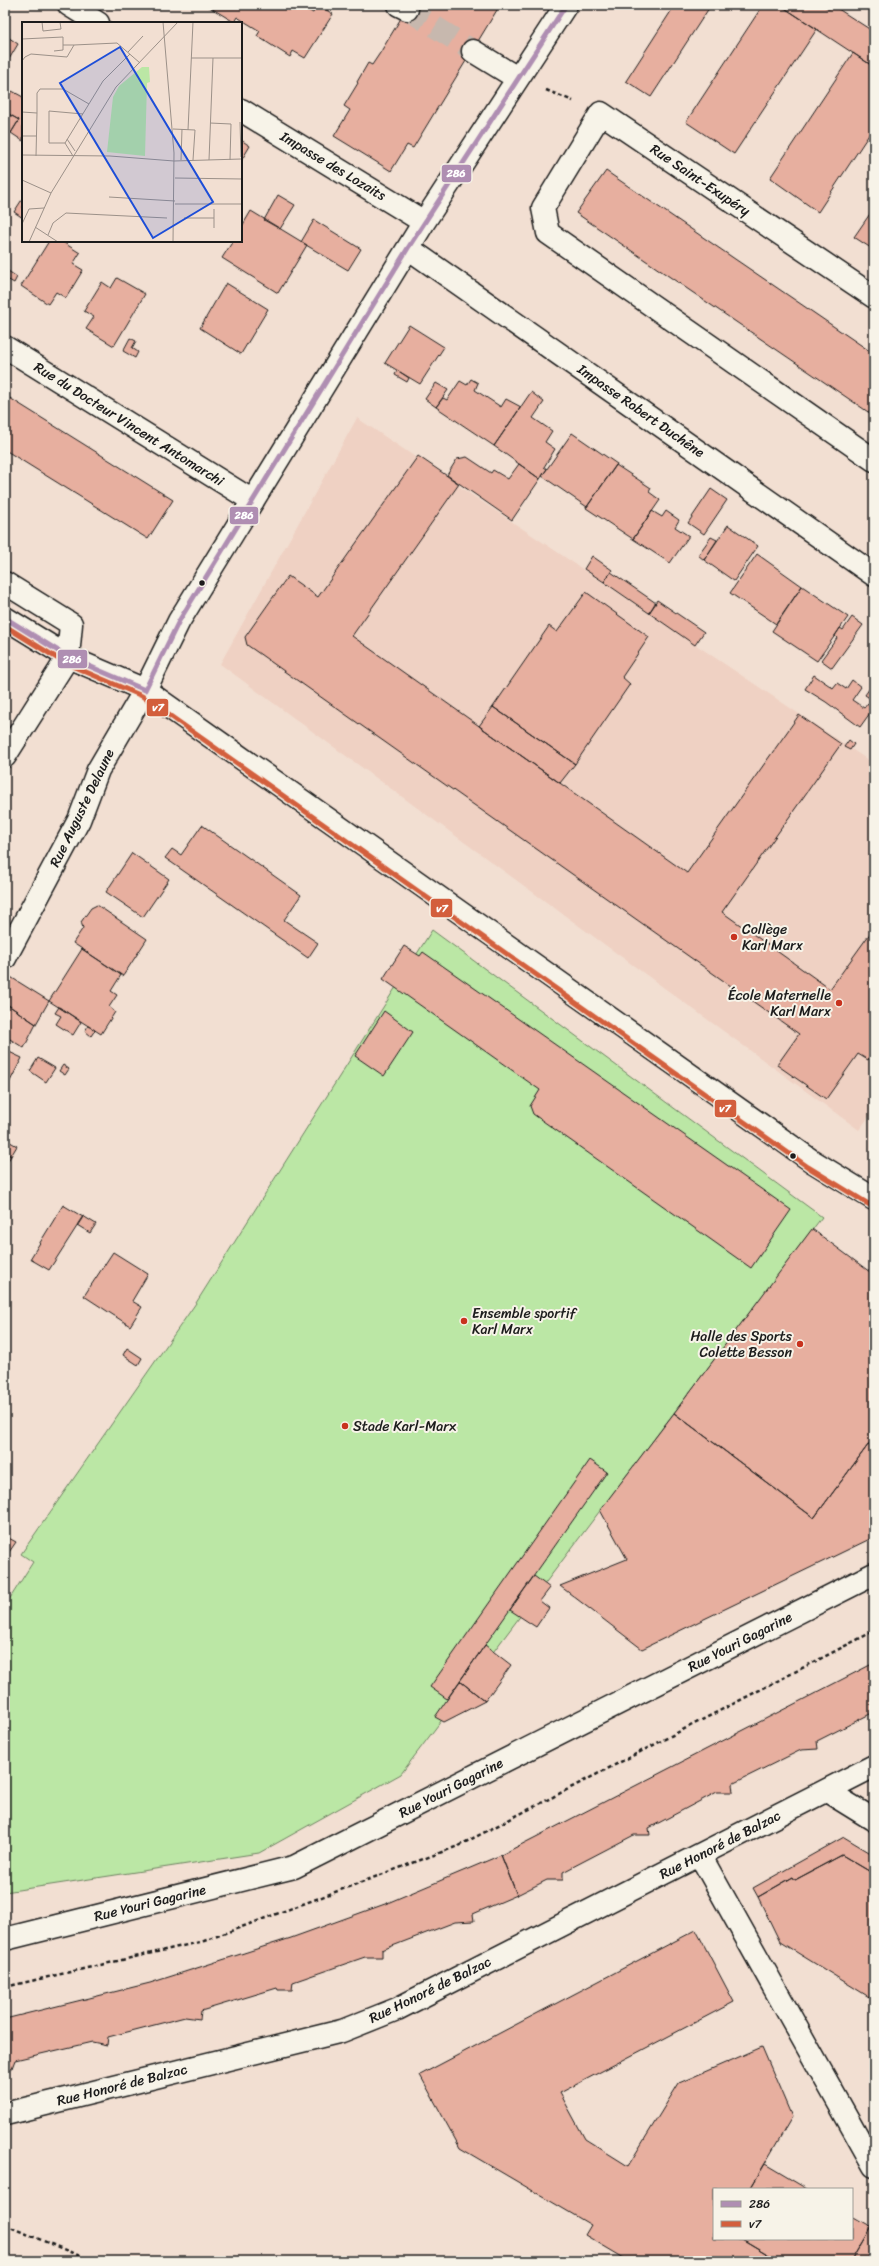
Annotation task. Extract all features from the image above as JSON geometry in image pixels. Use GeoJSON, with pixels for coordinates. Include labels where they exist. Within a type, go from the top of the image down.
{"type":"FeatureCollection","features":[{"type":"Feature","properties":{"kind":"street"},"geometry":{"type":"LineString","coordinates":[[69,5],[96,22]]}},
{"type":"Feature","properties":{"kind":"street","name":"Rue Auguste Delaune"},"geometry":{"type":"LineString","coordinates":[[5,958],[79,820],[98,770],[145,690],[179,621],[424,222],[566,5]]}},
{"type":"Feature","properties":{"kind":"street"},"geometry":{"type":"LineString","coordinates":[[473,51],[517,78]]}},
{"type":"Feature","properties":{"kind":"street","name":"Impasse des Lozaits"},"geometry":{"type":"LineString","coordinates":[[242,111],[424,222]]}},
{"type":"Feature","properties":{"kind":"street"},"geometry":{"type":"LineString","coordinates":[[601,113],[543,208],[548,233],[874,460]]}},
{"type":"Feature","properties":{"kind":"street","name":"Rue Saint-Exupéry"},"geometry":{"type":"LineString","coordinates":[[601,113],[874,298]]}},
{"type":"Feature","properties":{"kind":"street","name":"Impasse Robert Duchêne"},"geometry":{"type":"LineString","coordinates":[[408,248],[874,574]]}},
{"type":"Feature","properties":{"kind":"street","name":"Rue du Docteur Vincent Antomarchi"},"geometry":{"type":"LineString","coordinates":[[5,347],[253,501]]}},
{"type":"Feature","properties":{"kind":"street"},"geometry":{"type":"LineString","coordinates":[[5,582],[71,624],[68,658],[5,756]]}},
{"type":"Feature","properties":{"kind":"street"},"geometry":{"type":"LineString","coordinates":[[5,618],[68,658],[145,690],[798,1151],[874,1199]]}},
{"type":"Feature","properties":{"kind":"street","name":"Rue Youri Gagarine"},"geometry":{"type":"LineString","coordinates":[[5,1939],[294,1867],[874,1574]]}},
{"type":"Feature","properties":{"kind":"street","name":"Rue Honoré de Balzac"},"geometry":{"type":"LineString","coordinates":[[5,2114],[342,2031],[396,2009],[874,1766]]}},
{"type":"Feature","properties":{"kind":"street"},"geometry":{"type":"LineString","coordinates":[[827,1791],[874,1820]]}},
{"type":"Feature","properties":{"kind":"street"},"geometry":{"type":"LineString","coordinates":[[700,1855],[874,2166]]}},
{"type":"Feature","properties":{"kind":"path"},"geometry":{"type":"LineString","coordinates":[[517,78],[601,113]]}},
{"type":"Feature","properties":{"kind":"path"},"geometry":{"type":"LineString","coordinates":[[5,1987],[204,1941],[458,1846],[874,1631]]}},
{"type":"Feature","properties":{"kind":"path"},"geometry":{"type":"LineString","coordinates":[[5,2225],[92,2261]]}},
{"type":"Feature","properties":{"kind":"shaded area","name":"Collège Karl Marx"},"geometry":{"type":"Polygon","coordinates":[[[357,418],[874,764],[874,1110],[859,1130],[220,664],[357,418]]]}},
{"type":"Feature","properties":{"kind":"green space","name":"Ensemble sportif Karl Marx"},"geometry":{"type":"Polygon","coordinates":[[[432,930],[822,1217],[401,1774],[259,1853],[5,1892],[5,1606],[33,1562],[21,1554],[196,1303],[432,930]]]}},
{"type":"Feature","properties":{"kind":"building"},"geometry":{"type":"Polygon","coordinates":[[[206,5],[299,5],[313,13],[318,5],[333,14],[305,58],[293,51],[290,57],[257,36],[260,31],[237,17],[234,22],[206,5]]]}},
{"type":"Feature","properties":{"kind":"building"},"geometry":{"type":"Polygon","coordinates":[[[409,5],[500,5],[413,148],[407,145],[391,171],[334,136],[350,110],[344,106],[358,83],[357,82],[368,63],[372,65],[409,5]]]}},
{"type":"Feature","properties":{"kind":"building"},"geometry":{"type":"Polygon","coordinates":[[[675,5],[711,5],[651,97],[626,81],[675,5]]]}},
{"type":"Feature","properties":{"kind":"building"},"geometry":{"type":"Polygon","coordinates":[[[763,5],[780,5],[817,29],[734,154],[686,122],[763,5]]]}},
{"type":"Feature","properties":{"kind":"building"},"geometry":{"type":"Polygon","coordinates":[[[780,5],[822,5],[829,9],[832,5],[874,32],[874,67],[780,5]]]}},
{"type":"Feature","properties":{"kind":"building"},"geometry":{"type":"Polygon","coordinates":[[[5,35],[18,44],[5,66],[5,35]]]}},
{"type":"Feature","properties":{"kind":"building"},"geometry":{"type":"Polygon","coordinates":[[[853,53],[874,67],[874,127],[818,212],[770,178],[853,53]]]}},
{"type":"Feature","properties":{"kind":"building"},"geometry":{"type":"Polygon","coordinates":[[[12,91],[22,96],[22,140],[11,133],[19,120],[5,112],[5,102],[12,91]]]}},
{"type":"Feature","properties":{"kind":"building"},"geometry":{"type":"Polygon","coordinates":[[[5,112],[19,120],[11,133],[5,130],[5,112]]]}},
{"type":"Feature","properties":{"kind":"building"},"geometry":{"type":"Polygon","coordinates":[[[242,141],[250,146],[242,159],[242,141]]]}},
{"type":"Feature","properties":{"kind":"building"},"geometry":{"type":"Polygon","coordinates":[[[606,171],[874,354],[874,416],[576,213],[606,171]]]}},
{"type":"Feature","properties":{"kind":"building"},"geometry":{"type":"Polygon","coordinates":[[[278,195],[295,205],[280,229],[264,220],[278,195]]]}},
{"type":"Feature","properties":{"kind":"building"},"geometry":{"type":"Polygon","coordinates":[[[22,200],[22,217],[14,212],[22,200]]]}},
{"type":"Feature","properties":{"kind":"building"},"geometry":{"type":"Polygon","coordinates":[[[874,208],[874,250],[854,237],[874,208]]]}},
{"type":"Feature","properties":{"kind":"building"},"geometry":{"type":"Polygon","coordinates":[[[251,211],[307,245],[278,293],[222,258],[232,242],[242,242],[242,226],[251,211]]]}},
{"type":"Feature","properties":{"kind":"building"},"geometry":{"type":"Polygon","coordinates":[[[314,220],[361,249],[348,270],[301,242],[314,220]]]}},
{"type":"Feature","properties":{"kind":"building"},"geometry":{"type":"Polygon","coordinates":[[[48,242],[63,242],[80,253],[73,264],[83,270],[66,298],[56,292],[48,304],[21,286],[48,242]]]}},
{"type":"Feature","properties":{"kind":"building"},"geometry":{"type":"Polygon","coordinates":[[[5,269],[17,277],[14,283],[5,278],[5,269]]]}},
{"type":"Feature","properties":{"kind":"building"},"geometry":{"type":"Polygon","coordinates":[[[117,278],[145,294],[114,346],[86,329],[94,317],[84,311],[102,282],[111,288],[117,278]]]}},
{"type":"Feature","properties":{"kind":"building"},"geometry":{"type":"Polygon","coordinates":[[[226,283],[268,309],[241,354],[200,328],[226,283]]]}},
{"type":"Feature","properties":{"kind":"building"},"geometry":{"type":"Polygon","coordinates":[[[409,325],[444,347],[420,384],[385,363],[409,325]]]}},
{"type":"Feature","properties":{"kind":"building"},"geometry":{"type":"Polygon","coordinates":[[[130,338],[136,341],[132,348],[138,352],[135,358],[123,351],[130,338]]]}},
{"type":"Feature","properties":{"kind":"building"},"geometry":{"type":"Polygon","coordinates":[[[397,370],[409,378],[407,382],[395,375],[397,370]]]}},
{"type":"Feature","properties":{"kind":"building"},"geometry":{"type":"Polygon","coordinates":[[[471,379],[478,383],[475,390],[501,407],[506,399],[521,407],[494,446],[436,407],[443,398],[447,400],[460,381],[467,385],[471,379]]]}},
{"type":"Feature","properties":{"kind":"building"},"geometry":{"type":"Polygon","coordinates":[[[436,383],[448,390],[436,407],[425,399],[436,383]]]}},
{"type":"Feature","properties":{"kind":"building"},"geometry":{"type":"Polygon","coordinates":[[[531,392],[544,402],[533,418],[552,431],[545,442],[555,449],[544,467],[547,469],[540,479],[494,446],[531,392]]]}},
{"type":"Feature","properties":{"kind":"building"},"geometry":{"type":"Polygon","coordinates":[[[5,395],[173,500],[148,539],[5,450],[5,395]]]}},
{"type":"Feature","properties":{"kind":"building"},"geometry":{"type":"Polygon","coordinates":[[[572,433],[617,464],[587,507],[542,476],[572,433]]]}},
{"type":"Feature","properties":{"kind":"building"},"geometry":{"type":"Polygon","coordinates":[[[418,456],[459,484],[352,636],[687,873],[799,715],[841,744],[722,912],[830,989],[874,928],[874,1052],[868,1060],[858,1054],[826,1099],[777,1065],[799,1034],[247,645],[245,637],[288,576],[318,597],[418,456]]]}},
{"type":"Feature","properties":{"kind":"building"},"geometry":{"type":"Polygon","coordinates":[[[467,457],[491,473],[493,470],[508,479],[519,464],[540,479],[512,520],[447,475],[457,459],[467,457]]]}},
{"type":"Feature","properties":{"kind":"building"},"geometry":{"type":"Polygon","coordinates":[[[616,465],[651,488],[649,492],[660,500],[633,539],[586,508],[616,465]]]}},
{"type":"Feature","properties":{"kind":"building"},"geometry":{"type":"Polygon","coordinates":[[[711,489],[727,500],[704,534],[688,523],[711,489]]]}},
{"type":"Feature","properties":{"kind":"building"},"geometry":{"type":"Polygon","coordinates":[[[652,511],[662,517],[666,511],[679,520],[675,527],[689,536],[670,563],[633,539],[652,511]]]}},
{"type":"Feature","properties":{"kind":"building"},"geometry":{"type":"Polygon","coordinates":[[[728,525],[758,546],[734,581],[704,560],[728,525]]]}},
{"type":"Feature","properties":{"kind":"building"},"geometry":{"type":"Polygon","coordinates":[[[711,537],[717,540],[704,560],[698,555],[711,537]]]}},
{"type":"Feature","properties":{"kind":"building"},"geometry":{"type":"Polygon","coordinates":[[[757,554],[802,586],[776,624],[730,593],[757,554]]]}},
{"type":"Feature","properties":{"kind":"building"},"geometry":{"type":"Polygon","coordinates":[[[592,556],[612,570],[604,582],[584,569],[592,556]]]}},
{"type":"Feature","properties":{"kind":"building"},"geometry":{"type":"Polygon","coordinates":[[[611,572],[656,603],[649,613],[604,582],[611,572]]]}},
{"type":"Feature","properties":{"kind":"building"},"geometry":{"type":"Polygon","coordinates":[[[802,586],[848,617],[817,661],[772,631],[802,586]]]}},
{"type":"Feature","properties":{"kind":"building"},"geometry":{"type":"Polygon","coordinates":[[[586,592],[649,637],[622,677],[630,684],[575,764],[493,707],[549,626],[557,632],[586,592]]]}},
{"type":"Feature","properties":{"kind":"building"},"geometry":{"type":"Polygon","coordinates":[[[657,600],[704,632],[695,645],[649,613],[657,600]]]}},
{"type":"Feature","properties":{"kind":"building"},"geometry":{"type":"Polygon","coordinates":[[[852,617],[863,625],[832,668],[821,660],[837,638],[835,636],[840,628],[843,630],[852,617]]]}},
{"type":"Feature","properties":{"kind":"building"},"geometry":{"type":"Polygon","coordinates":[[[814,675],[833,688],[837,683],[846,689],[852,680],[861,687],[852,700],[864,708],[868,703],[874,705],[874,715],[870,713],[860,727],[826,702],[805,689],[814,675]]]}},
{"type":"Feature","properties":{"kind":"building"},"geometry":{"type":"Polygon","coordinates":[[[874,682],[874,701],[865,695],[874,682]]]}},
{"type":"Feature","properties":{"kind":"building"},"geometry":{"type":"Polygon","coordinates":[[[493,707],[575,764],[560,783],[479,726],[493,707]]]}},
{"type":"Feature","properties":{"kind":"building"},"geometry":{"type":"Polygon","coordinates":[[[849,740],[854,744],[850,750],[844,747],[849,740]]]}},
{"type":"Feature","properties":{"kind":"building"},"geometry":{"type":"Polygon","coordinates":[[[202,825],[301,895],[284,920],[318,943],[308,958],[165,858],[172,849],[181,855],[202,825]]]}},
{"type":"Feature","properties":{"kind":"building"},"geometry":{"type":"Polygon","coordinates":[[[132,853],[169,879],[143,917],[106,892],[132,853]]]}},
{"type":"Feature","properties":{"kind":"building"},"geometry":{"type":"Polygon","coordinates":[[[97,905],[147,939],[123,976],[73,943],[83,928],[81,922],[91,908],[97,905]]]}},
{"type":"Feature","properties":{"kind":"building"},"geometry":{"type":"Polygon","coordinates":[[[404,946],[420,956],[423,952],[791,1210],[751,1268],[533,1114],[530,1106],[540,1090],[383,979],[404,946]]]}},
{"type":"Feature","properties":{"kind":"building"},"geometry":{"type":"Polygon","coordinates":[[[82,949],[121,975],[111,991],[117,995],[109,1007],[115,1012],[101,1034],[49,1001],[82,949]]]}},
{"type":"Feature","properties":{"kind":"building"},"geometry":{"type":"Polygon","coordinates":[[[9,976],[49,1001],[36,1024],[5,1003],[5,985],[9,976]]]}},
{"type":"Feature","properties":{"kind":"building"},"geometry":{"type":"Polygon","coordinates":[[[5,1003],[36,1024],[24,1048],[5,1036],[5,1003]]]}},
{"type":"Feature","properties":{"kind":"building"},"geometry":{"type":"Polygon","coordinates":[[[59,1007],[81,1022],[73,1035],[56,1024],[61,1016],[55,1013],[59,1007]]]}},
{"type":"Feature","properties":{"kind":"building"},"geometry":{"type":"Polygon","coordinates":[[[384,1011],[413,1032],[384,1076],[355,1056],[384,1011]]]}},
{"type":"Feature","properties":{"kind":"building"},"geometry":{"type":"Polygon","coordinates":[[[88,1026],[95,1030],[91,1036],[85,1031],[88,1026]]]}},
{"type":"Feature","properties":{"kind":"building"},"geometry":{"type":"Polygon","coordinates":[[[5,1036],[9,1039],[6,1044],[5,1044],[5,1036]]]}},
{"type":"Feature","properties":{"kind":"building"},"geometry":{"type":"Polygon","coordinates":[[[5,1050],[22,1058],[5,1091],[5,1050]]]}},
{"type":"Feature","properties":{"kind":"building"},"geometry":{"type":"Polygon","coordinates":[[[38,1058],[55,1068],[46,1082],[30,1071],[38,1058]]]}},
{"type":"Feature","properties":{"kind":"building"},"geometry":{"type":"Polygon","coordinates":[[[63,1065],[69,1069],[65,1075],[59,1071],[63,1065]]]}},
{"type":"Feature","properties":{"kind":"building"},"geometry":{"type":"Polygon","coordinates":[[[5,1139],[17,1146],[11,1156],[5,1152],[5,1139]]]}},
{"type":"Feature","properties":{"kind":"building"},"geometry":{"type":"Polygon","coordinates":[[[5,1152],[11,1156],[5,1165],[5,1152]]]}},
{"type":"Feature","properties":{"kind":"building"},"geometry":{"type":"Polygon","coordinates":[[[63,1205],[83,1217],[49,1270],[30,1259],[63,1205]]]}},
{"type":"Feature","properties":{"kind":"building"},"geometry":{"type":"Polygon","coordinates":[[[83,1216],[96,1224],[90,1233],[77,1225],[83,1216]]]}},
{"type":"Feature","properties":{"kind":"building","name":"Halle des Sports Colette Besson"},"geometry":{"type":"Polygon","coordinates":[[[812,1229],[874,1275],[874,1437],[814,1518],[674,1413],[812,1229]]]}},
{"type":"Feature","properties":{"kind":"building"},"geometry":{"type":"Polygon","coordinates":[[[113,1252],[148,1274],[132,1301],[142,1307],[130,1326],[84,1296],[113,1252]]]}},
{"type":"Feature","properties":{"kind":"building"},"geometry":{"type":"Polygon","coordinates":[[[127,1348],[142,1358],[138,1365],[123,1355],[127,1348]]]}},
{"type":"Feature","properties":{"kind":"building"},"geometry":{"type":"Polygon","coordinates":[[[674,1413],[814,1518],[874,1437],[874,1537],[642,1649],[560,1586],[627,1559],[600,1510],[674,1413]]]}},
{"type":"Feature","properties":{"kind":"building"},"geometry":{"type":"Polygon","coordinates":[[[590,1460],[607,1472],[447,1699],[430,1687],[590,1460]]]}},
{"type":"Feature","properties":{"kind":"building"},"geometry":{"type":"Polygon","coordinates":[[[5,1536],[16,1542],[5,1558],[5,1536]]]}},
{"type":"Feature","properties":{"kind":"building"},"geometry":{"type":"Polygon","coordinates":[[[534,1576],[550,1588],[540,1601],[549,1608],[536,1627],[510,1610],[534,1576]]]}},
{"type":"Feature","properties":{"kind":"building"},"geometry":{"type":"Polygon","coordinates":[[[485,1645],[511,1665],[485,1701],[460,1681],[485,1645]]]}},
{"type":"Feature","properties":{"kind":"building"},"geometry":{"type":"Polygon","coordinates":[[[874,1663],[874,1712],[817,1741],[818,1749],[801,1750],[732,1784],[733,1792],[717,1792],[649,1828],[650,1835],[634,1835],[563,1872],[563,1880],[547,1880],[517,1895],[501,1855],[874,1663]]]}},
{"type":"Feature","properties":{"kind":"building"},"geometry":{"type":"Polygon","coordinates":[[[460,1681],[485,1701],[444,1722],[435,1717],[460,1681]]]}},
{"type":"Feature","properties":{"kind":"building"},"geometry":{"type":"Polygon","coordinates":[[[844,1837],[874,1855],[874,1874],[842,1855],[795,1880],[793,1877],[758,1897],[753,1888],[844,1837]]]}},
{"type":"Feature","properties":{"kind":"building"},"geometry":{"type":"Polygon","coordinates":[[[501,1855],[517,1895],[473,1914],[474,1921],[455,1922],[382,1950],[382,1957],[365,1957],[293,1982],[292,1990],[278,1990],[277,1988],[201,2011],[200,2019],[185,2017],[108,2037],[107,2045],[92,2042],[15,2060],[12,2068],[5,2067],[5,2019],[150,1983],[291,1938],[385,1904],[501,1855]]]}},
{"type":"Feature","properties":{"kind":"building"},"geometry":{"type":"Polygon","coordinates":[[[842,1855],[874,1874],[874,2000],[780,1942],[758,1897],[793,1877],[795,1880],[842,1855]]]}},
{"type":"Feature","properties":{"kind":"building"},"geometry":{"type":"Polygon","coordinates":[[[696,1930],[734,2002],[560,2093],[585,2139],[628,2166],[679,2083],[762,2047],[792,2117],[751,2188],[713,2188],[713,2240],[744,2240],[779,2261],[629,2261],[585,2235],[591,2225],[460,2148],[420,2075],[696,1930]]]}},
{"type":"Feature","properties":{"kind":"building"},"geometry":{"type":"Polygon","coordinates":[[[765,2164],[805,2188],[751,2188],[765,2164]]]}},
{"type":"Feature","properties":{"kind":"building"},"geometry":{"type":"Polygon","coordinates":[[[853,2217],[871,2227],[851,2261],[779,2261],[744,2240],[853,2240],[853,2217]]]}},
{"type":"Feature","properties":{"kind":"building"},"geometry":{"type":"Polygon","coordinates":[[[871,2227],[874,2229],[874,2261],[851,2261],[871,2227]]]}},
{"type":"Feature","properties":{"kind":"tunnel"},"geometry":{"type":"LineString","coordinates":[[407,9],[473,51]]}},
{"type":"Feature","properties":{"kind":"transit line","name":"286"},"geometry":{"type":"LineString","coordinates":[[145,690],[179,621],[408,248],[566,5]]}},
{"type":"Feature","properties":{"kind":"transit line","name":"286"},"geometry":{"type":"LineString","coordinates":[[5,618],[68,657],[145,690]]}},
{"type":"Feature","properties":{"kind":"transit line","name":"v7"},"geometry":{"type":"LineString","coordinates":[[5,626],[65,663],[142,696],[808,1167],[870,1205]]}},
{"type":"Feature","properties":{"kind":"place","name":"Collège Karl Marx"},"geometry":{"type":"Point","coordinates":[734,937]}},
{"type":"Feature","properties":{"kind":"place","name":"École Maternelle Karl Marx"},"geometry":{"type":"Point","coordinates":[839,1003]}},
{"type":"Feature","properties":{"kind":"place","name":"Ensemble sportif Karl Marx"},"geometry":{"type":"Point","coordinates":[464,1321]}},
{"type":"Feature","properties":{"kind":"place","name":"Halle des Sports Colette Besson"},"geometry":{"type":"Point","coordinates":[800,1344]}},
{"type":"Feature","properties":{"kind":"place","name":"Stade Karl-Marx"},"geometry":{"type":"Point","coordinates":[345,1426]}}]}
